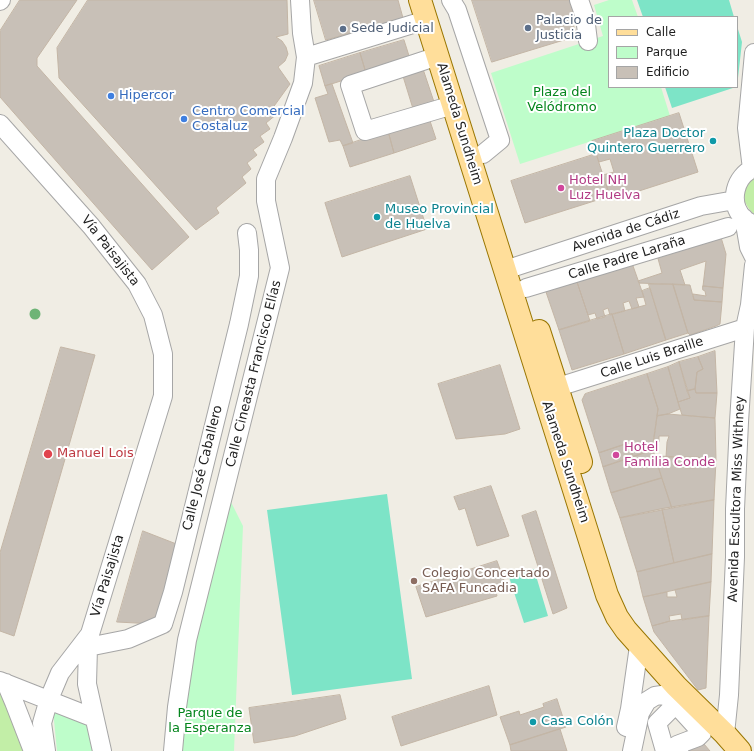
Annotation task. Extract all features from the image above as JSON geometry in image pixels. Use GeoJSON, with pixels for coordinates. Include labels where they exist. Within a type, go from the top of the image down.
{"type":"FeatureCollection","features":[{"type":"Feature","properties":{"kind":"main road","name":"Alameda Sundheim"},"geometry":{"type":"LineString","coordinates":[[435,0],[483,154],[512,268],[607,595],[617,617],[675,696],[725,734],[740,751]]}},
{"type":"Feature","properties":{"kind":"main road","name":"Alameda Sundheim"},"geometry":{"type":"LineString","coordinates":[[423,10],[453,105],[512,268],[526,288],[639,646]]}},
{"type":"Feature","properties":{"kind":"street","name":"Calle Cineasta Francisco Elías"},"geometry":{"type":"LineString","coordinates":[[173,751],[177,707],[187,640],[280,268],[266,201],[266,179],[303,83],[306,57],[302,33],[300,0]]}},
{"type":"Feature","properties":{"kind":"street"},"geometry":{"type":"LineString","coordinates":[[451,0],[457,10],[500,140],[483,154]]}},
{"type":"Feature","properties":{"kind":"street"},"geometry":{"type":"LineString","coordinates":[[579,0],[584,17],[588,41]]}},
{"type":"Feature","properties":{"kind":"street"},"geometry":{"type":"LineString","coordinates":[[306,57],[423,10]]}},
{"type":"Feature","properties":{"kind":"street"},"geometry":{"type":"LineString","coordinates":[[754,53],[747,128],[753,168],[743,175],[738,183],[735,193],[735,200],[739,212],[749,221],[749,247],[754,257]]}},
{"type":"Feature","properties":{"kind":"street"},"geometry":{"type":"LineString","coordinates":[[438,56],[350,85],[365,131],[453,105]]}},
{"type":"Feature","properties":{"kind":"street","name":"Vía Paisajista"},"geometry":{"type":"LineString","coordinates":[[0,124],[91,226],[137,284],[153,315],[163,354],[163,396],[89,640]]}},
{"type":"Feature","properties":{"kind":"street","name":"Avenida de Cádiz"},"geometry":{"type":"LineString","coordinates":[[512,268],[701,206],[735,200]]}},
{"type":"Feature","properties":{"kind":"street","name":"Calle Padre Laraña"},"geometry":{"type":"LineString","coordinates":[[526,288],[728,227]]}},
{"type":"Feature","properties":{"kind":"street","name":"Calle José Caballero"},"geometry":{"type":"LineString","coordinates":[[89,640],[128,639],[163,624],[173,592],[249,276],[249,250],[247,233]]}},
{"type":"Feature","properties":{"kind":"street","name":"Avenida Escultora Miss Withney"},"geometry":{"type":"LineString","coordinates":[[725,734],[729,689],[735,557],[735,509],[739,422],[754,265]]}},
{"type":"Feature","properties":{"kind":"street","name":"Calle Luis Braille"},"geometry":{"type":"LineString","coordinates":[[558,387],[748,339]]}},
{"type":"Feature","properties":{"kind":"street"},"geometry":{"type":"LineString","coordinates":[[46,751],[42,722],[49,700],[60,673],[89,640]]}},
{"type":"Feature","properties":{"kind":"street"},"geometry":{"type":"LineString","coordinates":[[89,640],[87,684],[102,751]]}},
{"type":"Feature","properties":{"kind":"street"},"geometry":{"type":"LineString","coordinates":[[620,751],[630,709],[639,646]]}},
{"type":"Feature","properties":{"kind":"street"},"geometry":{"type":"LineString","coordinates":[[3,682],[94,718]]}},
{"type":"Feature","properties":{"kind":"street"},"geometry":{"type":"LineString","coordinates":[[3,682],[14,702],[33,751]]}},
{"type":"Feature","properties":{"kind":"street"},"geometry":{"type":"LineString","coordinates":[[630,709],[650,693],[675,696],[657,723],[665,751]]}},
{"type":"Feature","properties":{"kind":"street"},"geometry":{"type":"LineString","coordinates":[[632,751],[640,712],[647,700],[662,694],[670,698],[702,734],[677,745],[678,751]]}},
{"type":"Feature","properties":{"kind":"green space","name":"Plaza del Velódromo"},"geometry":{"type":"Polygon","coordinates":[[[609,0],[632,0],[638,16],[608,16],[608,88],[661,88],[670,116],[520,164],[491,73],[603,36],[594,5],[609,0]]]}},
{"type":"Feature","properties":{"kind":"green space"},"geometry":{"type":"Polygon","coordinates":[[[637,0],[729,0],[734,16],[643,16],[637,0]]]}},
{"type":"Feature","properties":{"kind":"green space"},"geometry":{"type":"Polygon","coordinates":[[[738,29],[742,42],[738,78],[738,29]]]}},
{"type":"Feature","properties":{"kind":"green space"},"geometry":{"type":"Polygon","coordinates":[[[665,88],[733,88],[672,108],[665,88]]]}},
{"type":"Feature","properties":{"kind":"green space"},"geometry":{"type":"Polygon","coordinates":[[[754,178],[754,214],[747,205],[744,196],[747,187],[754,178]]]}},
{"type":"Feature","properties":{"kind":"green space"},"geometry":{"type":"Polygon","coordinates":[[[387,494],[412,679],[292,695],[267,510],[387,494]]]}},
{"type":"Feature","properties":{"kind":"green space","name":"Parque de la Esperanza"},"geometry":{"type":"Polygon","coordinates":[[[230,500],[243,526],[234,751],[180,751],[193,649],[230,500]]]}},
{"type":"Feature","properties":{"kind":"green space"},"geometry":{"type":"Polygon","coordinates":[[[534,569],[548,616],[524,623],[509,577],[534,569]]]}},
{"type":"Feature","properties":{"kind":"green space"},"geometry":{"type":"Polygon","coordinates":[[[0,692],[5,694],[28,751],[0,751],[0,692]]]}},
{"type":"Feature","properties":{"kind":"green space"},"geometry":{"type":"Polygon","coordinates":[[[53,710],[88,724],[96,751],[57,751],[53,710]]]}},
{"type":"Feature","properties":{"kind":"building"},"geometry":{"type":"Polygon","coordinates":[[[20,0],[77,0],[37,58],[37,66],[189,237],[152,270],[0,97],[0,31],[20,0]]]}},
{"type":"Feature","properties":{"kind":"building","name":"Centro Comercial Costaluz"},"geometry":{"type":"Polygon","coordinates":[[[88,0],[287,0],[288,34],[276,37],[282,41],[286,47],[288,54],[285,61],[278,67],[290,84],[272,109],[277,114],[266,123],[270,129],[260,136],[264,142],[253,150],[257,155],[247,163],[251,169],[242,177],[246,183],[216,208],[219,213],[196,230],[59,78],[57,48],[88,0]]]}},
{"type":"Feature","properties":{"kind":"building","name":"Sede Judicial"},"geometry":{"type":"Polygon","coordinates":[[[314,0],[398,0],[403,18],[326,40],[314,0]]]}},
{"type":"Feature","properties":{"kind":"building","name":"Palacio de Justicia"},"geometry":{"type":"Polygon","coordinates":[[[472,0],[571,0],[577,19],[572,21],[577,36],[492,62],[472,0]]]}},
{"type":"Feature","properties":{"kind":"building"},"geometry":{"type":"Polygon","coordinates":[[[404,40],[410,59],[366,73],[360,53],[404,40]]]}},
{"type":"Feature","properties":{"kind":"building"},"geometry":{"type":"Polygon","coordinates":[[[360,53],[366,73],[325,86],[319,66],[360,53]]]}},
{"type":"Feature","properties":{"kind":"building"},"geometry":{"type":"Polygon","coordinates":[[[422,66],[435,105],[414,112],[402,73],[422,66]]]}},
{"type":"Feature","properties":{"kind":"building"},"geometry":{"type":"Polygon","coordinates":[[[332,84],[353,143],[343,146],[340,140],[329,142],[315,98],[328,94],[325,86],[332,84]]]}},
{"type":"Feature","properties":{"kind":"building"},"geometry":{"type":"Polygon","coordinates":[[[679,113],[698,172],[611,200],[603,175],[614,172],[610,159],[599,162],[592,141],[679,113]]]}},
{"type":"Feature","properties":{"kind":"building"},"geometry":{"type":"Polygon","coordinates":[[[429,118],[436,139],[394,153],[388,131],[429,118]]]}},
{"type":"Feature","properties":{"kind":"building"},"geometry":{"type":"Polygon","coordinates":[[[388,131],[394,153],[350,167],[343,146],[388,131]]]}},
{"type":"Feature","properties":{"kind":"building","name":"Hotel NH Luz Huelva"},"geometry":{"type":"Polygon","coordinates":[[[596,154],[610,196],[525,223],[511,181],[596,154]]]}},
{"type":"Feature","properties":{"kind":"building"},"geometry":{"type":"Polygon","coordinates":[[[410,176],[427,229],[342,257],[325,203],[410,176]]]}},
{"type":"Feature","properties":{"kind":"building"},"geometry":{"type":"Polygon","coordinates":[[[720,234],[726,254],[723,288],[703,286],[706,261],[680,270],[685,285],[639,283],[638,281],[662,273],[657,255],[720,234]]]}},
{"type":"Feature","properties":{"kind":"building"},"geometry":{"type":"Polygon","coordinates":[[[632,263],[644,297],[636,298],[639,307],[632,309],[629,301],[623,303],[625,311],[610,315],[608,308],[603,310],[605,317],[597,319],[595,313],[588,315],[577,282],[632,263]]]}},
{"type":"Feature","properties":{"kind":"building"},"geometry":{"type":"Polygon","coordinates":[[[577,282],[590,321],[559,330],[546,292],[577,282]]]}},
{"type":"Feature","properties":{"kind":"building"},"geometry":{"type":"Polygon","coordinates":[[[649,284],[673,284],[688,333],[666,340],[649,284]]]}},
{"type":"Feature","properties":{"kind":"building"},"geometry":{"type":"Polygon","coordinates":[[[673,284],[690,285],[694,300],[722,302],[720,324],[690,335],[688,333],[673,284]]]}},
{"type":"Feature","properties":{"kind":"building"},"geometry":{"type":"Polygon","coordinates":[[[703,286],[723,288],[722,302],[694,300],[693,294],[706,296],[703,286]]]}},
{"type":"Feature","properties":{"kind":"building"},"geometry":{"type":"Polygon","coordinates":[[[650,288],[666,340],[624,354],[612,314],[646,305],[642,291],[650,288]]]}},
{"type":"Feature","properties":{"kind":"building"},"geometry":{"type":"Polygon","coordinates":[[[612,314],[624,354],[572,370],[559,330],[612,314]]]}},
{"type":"Feature","properties":{"kind":"building","name":"Manuel Lois"},"geometry":{"type":"Polygon","coordinates":[[[61,347],[95,355],[14,636],[0,631],[0,553],[61,347]]]}},
{"type":"Feature","properties":{"kind":"building"},"geometry":{"type":"Polygon","coordinates":[[[715,351],[717,393],[696,393],[697,372],[703,369],[698,357],[715,351]]]}},
{"type":"Feature","properties":{"kind":"building"},"geometry":{"type":"Polygon","coordinates":[[[698,357],[703,369],[697,372],[695,389],[687,391],[679,362],[698,357]]]}},
{"type":"Feature","properties":{"kind":"building"},"geometry":{"type":"Polygon","coordinates":[[[679,362],[690,398],[678,402],[668,367],[679,362]]]}},
{"type":"Feature","properties":{"kind":"building"},"geometry":{"type":"Polygon","coordinates":[[[500,365],[520,429],[505,434],[456,439],[438,384],[500,365]]]}},
{"type":"Feature","properties":{"kind":"building"},"geometry":{"type":"Polygon","coordinates":[[[668,367],[680,409],[668,414],[657,416],[658,409],[647,374],[668,367]]]}},
{"type":"Feature","properties":{"kind":"building"},"geometry":{"type":"Polygon","coordinates":[[[647,374],[658,409],[652,450],[633,457],[629,443],[599,453],[582,400],[585,394],[647,374]]]}},
{"type":"Feature","properties":{"kind":"building"},"geometry":{"type":"Polygon","coordinates":[[[695,389],[696,393],[717,393],[715,418],[682,415],[678,402],[690,398],[687,391],[695,389]]]}},
{"type":"Feature","properties":{"kind":"building"},"geometry":{"type":"Polygon","coordinates":[[[668,414],[715,418],[716,460],[696,457],[666,457],[669,436],[659,436],[659,442],[654,439],[657,416],[668,414]]]}},
{"type":"Feature","properties":{"kind":"building","name":"Hotel Familia Conde"},"geometry":{"type":"Polygon","coordinates":[[[629,443],[633,457],[603,467],[599,453],[629,443]]]}},
{"type":"Feature","properties":{"kind":"building"},"geometry":{"type":"Polygon","coordinates":[[[653,450],[662,478],[611,493],[603,467],[653,450]]]}},
{"type":"Feature","properties":{"kind":"building"},"geometry":{"type":"Polygon","coordinates":[[[655,456],[686,457],[685,468],[696,468],[696,457],[716,460],[714,500],[672,508],[655,456]]]}},
{"type":"Feature","properties":{"kind":"building"},"geometry":{"type":"Polygon","coordinates":[[[662,478],[672,508],[620,518],[611,493],[662,478]]]}},
{"type":"Feature","properties":{"kind":"building"},"geometry":{"type":"Polygon","coordinates":[[[491,486],[509,536],[477,546],[465,508],[459,510],[454,497],[491,486]]]}},
{"type":"Feature","properties":{"kind":"building"},"geometry":{"type":"Polygon","coordinates":[[[714,500],[712,554],[674,563],[662,509],[714,500]]]}},
{"type":"Feature","properties":{"kind":"building"},"geometry":{"type":"Polygon","coordinates":[[[662,509],[674,563],[637,572],[620,518],[662,509]]]}},
{"type":"Feature","properties":{"kind":"building"},"geometry":{"type":"Polygon","coordinates":[[[536,511],[567,608],[553,614],[522,516],[536,511]]]}},
{"type":"Feature","properties":{"kind":"building"},"geometry":{"type":"Polygon","coordinates":[[[143,531],[179,545],[155,624],[117,622],[143,531]]]}},
{"type":"Feature","properties":{"kind":"building"},"geometry":{"type":"Polygon","coordinates":[[[712,554],[711,582],[643,597],[637,572],[712,554]]]}},
{"type":"Feature","properties":{"kind":"building"},"geometry":{"type":"Polygon","coordinates":[[[497,561],[505,583],[495,587],[497,596],[426,617],[416,587],[497,561]]]}},
{"type":"Feature","properties":{"kind":"building"},"geometry":{"type":"Polygon","coordinates":[[[711,582],[709,616],[682,620],[681,614],[669,616],[670,621],[652,626],[643,597],[667,592],[667,597],[677,597],[675,590],[711,582]]]}},
{"type":"Feature","properties":{"kind":"building"},"geometry":{"type":"Polygon","coordinates":[[[709,616],[706,688],[698,690],[654,632],[652,626],[670,621],[709,616]]]}},
{"type":"Feature","properties":{"kind":"building"},"geometry":{"type":"Polygon","coordinates":[[[489,686],[497,715],[401,746],[392,717],[489,686]]]}},
{"type":"Feature","properties":{"kind":"building"},"geometry":{"type":"Polygon","coordinates":[[[340,695],[346,719],[295,736],[254,743],[249,708],[340,695]]]}},
{"type":"Feature","properties":{"kind":"building","name":"Casa Colón"},"geometry":{"type":"Polygon","coordinates":[[[557,699],[566,727],[510,745],[500,717],[519,711],[520,715],[544,707],[543,704],[557,699]]]}},
{"type":"Feature","properties":{"kind":"building","name":"Casa Colón"},"geometry":{"type":"Polygon","coordinates":[[[560,729],[567,751],[511,751],[510,745],[560,729]]]}},
{"type":"Feature","properties":{"kind":"building"},"geometry":{"type":"Polygon","coordinates":[[[698,737],[710,751],[679,751],[698,737]]]}},
{"type":"Feature","properties":{"kind":"place","name":"Palacio de Justicia"},"geometry":{"type":"Point","coordinates":[528,28]}},
{"type":"Feature","properties":{"kind":"place","name":"Sede Judicial"},"geometry":{"type":"Point","coordinates":[343,29]}},
{"type":"Feature","properties":{"kind":"place","name":"Hipercor"},"geometry":{"type":"Point","coordinates":[111,96]}},
{"type":"Feature","properties":{"kind":"place","name":"Centro Comercial Costaluz"},"geometry":{"type":"Point","coordinates":[184,119]}},
{"type":"Feature","properties":{"kind":"place","name":"Plaza Doctor Quintero Guerrero"},"geometry":{"type":"Point","coordinates":[713,141]}},
{"type":"Feature","properties":{"kind":"place","name":"Hotel NH Luz Huelva"},"geometry":{"type":"Point","coordinates":[561,188]}},
{"type":"Feature","properties":{"kind":"place","name":"Museo Provincial de Huelva"},"geometry":{"type":"Point","coordinates":[377,217]}},
{"type":"Feature","properties":{"kind":"place","name":"Manuel Lois"},"geometry":{"type":"Point","coordinates":[48,454]}},
{"type":"Feature","properties":{"kind":"place","name":"Hotel Familia Conde"},"geometry":{"type":"Point","coordinates":[616,455]}},
{"type":"Feature","properties":{"kind":"place","name":"Colegio Concertado SAFA Funcadia"},"geometry":{"type":"Point","coordinates":[414,581]}},
{"type":"Feature","properties":{"kind":"place","name":"Casa Colón"},"geometry":{"type":"Point","coordinates":[533,722]}}]}
